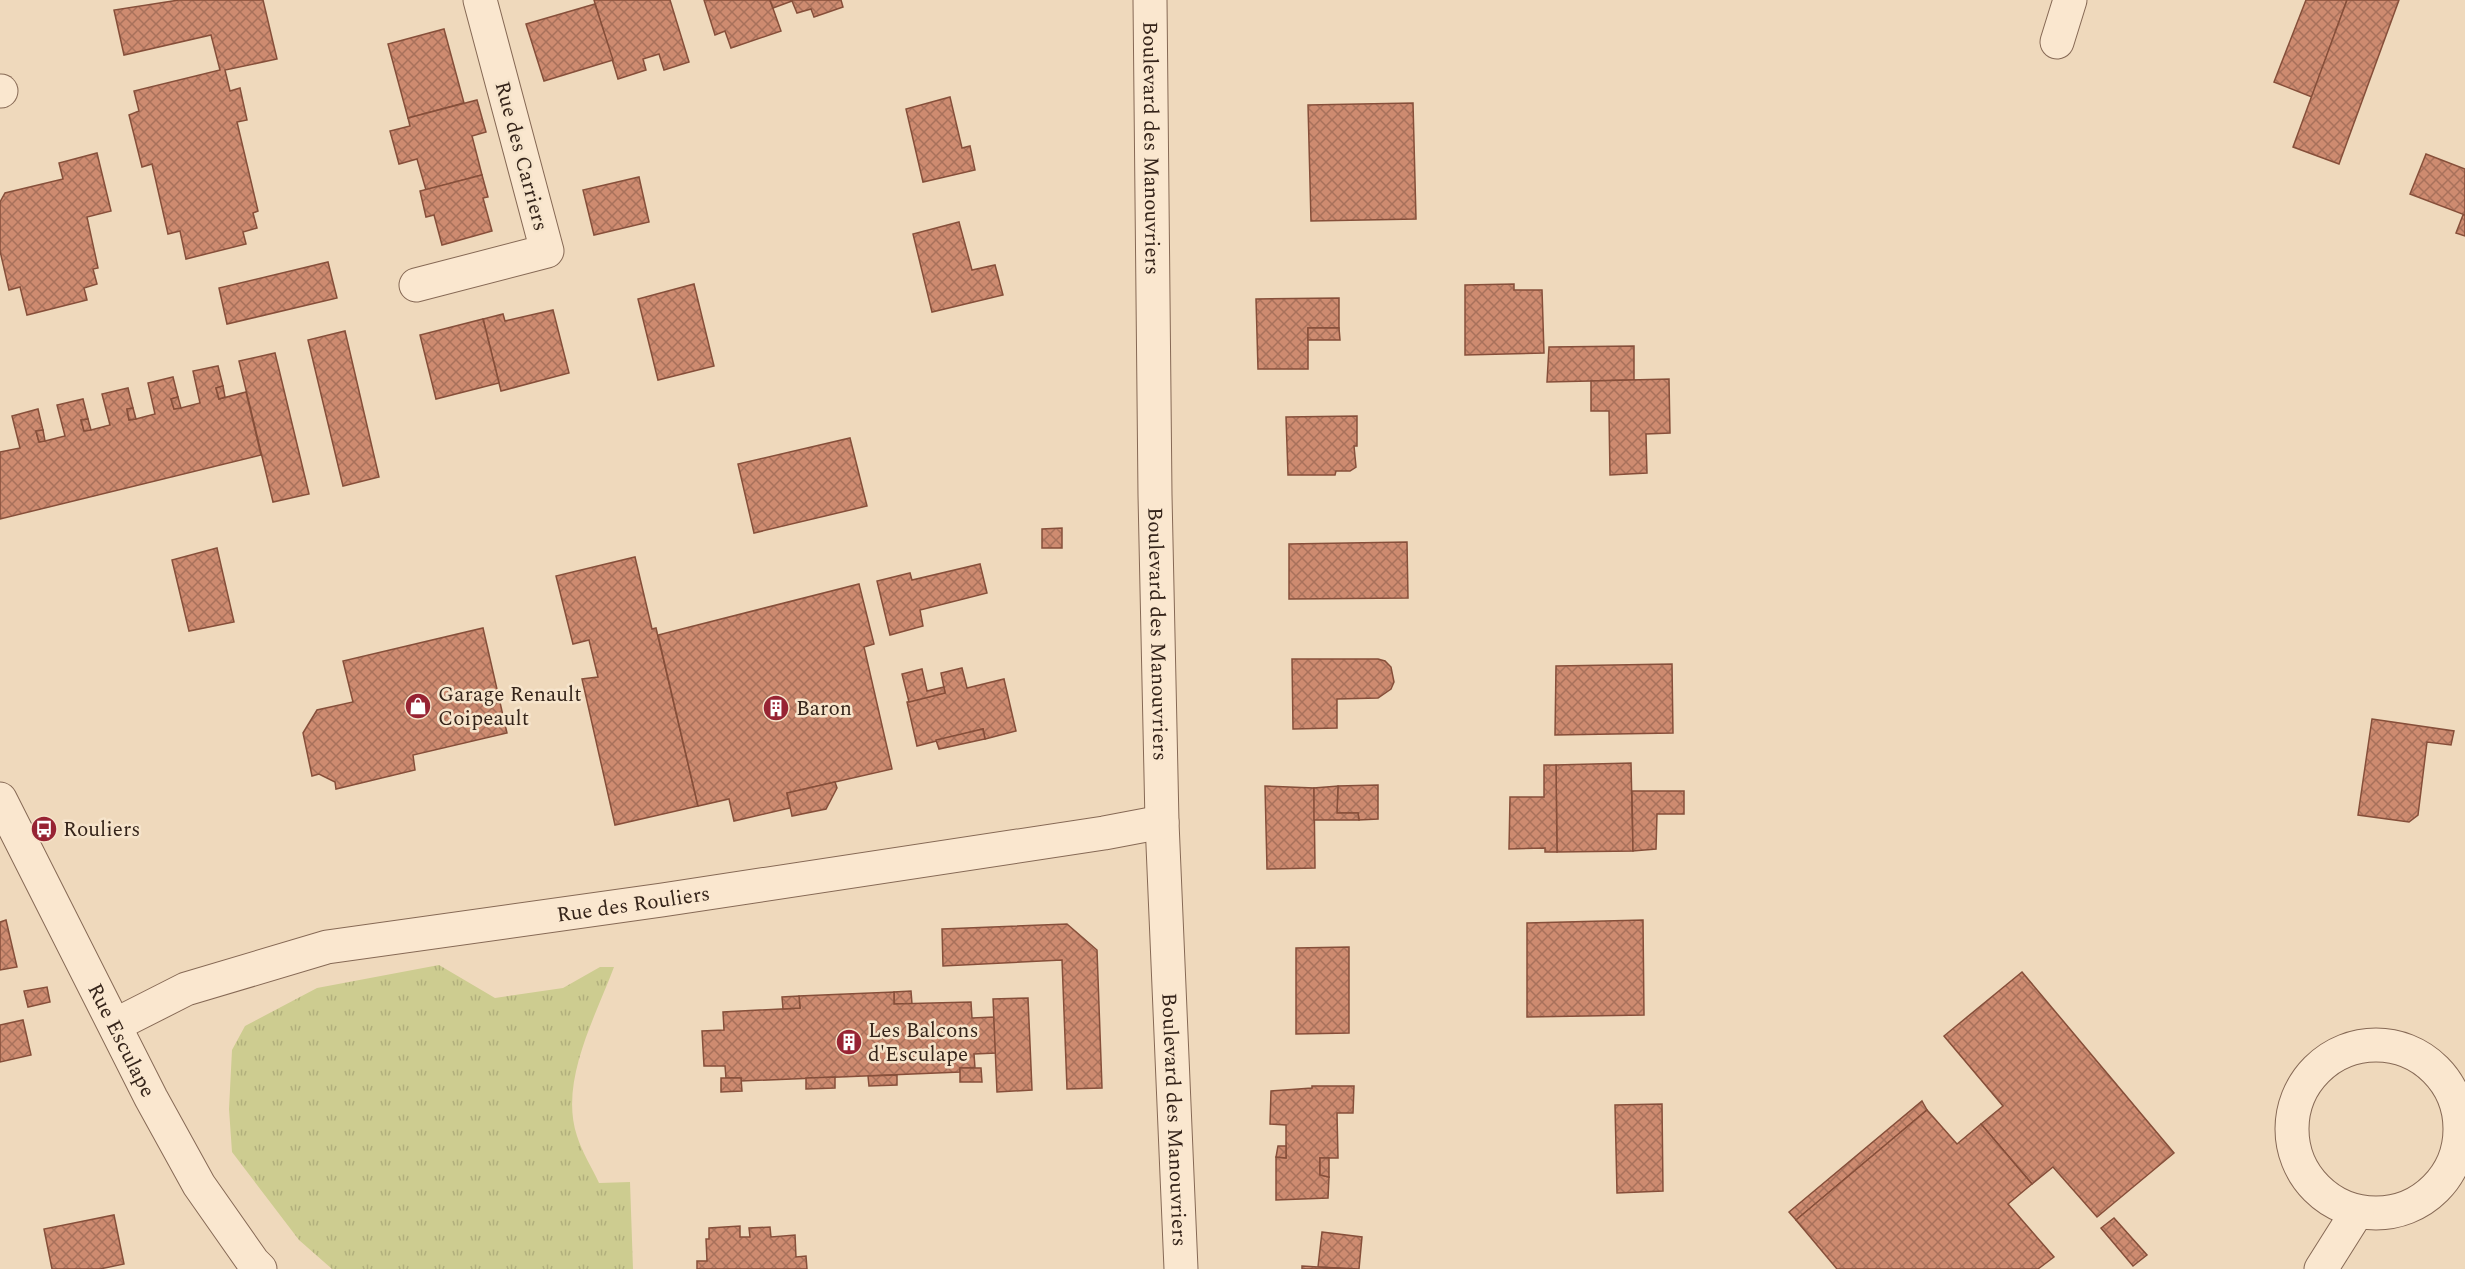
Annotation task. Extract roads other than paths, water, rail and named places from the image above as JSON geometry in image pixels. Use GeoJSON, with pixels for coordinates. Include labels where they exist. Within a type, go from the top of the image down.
{"type":"FeatureCollection","features":[{"type":"Feature","properties":{"kind":"street","name":"Rue des Carriers"},"geometry":{"type":"LineString","coordinates":[[417,285],[548,251],[480,0]]}},
{"type":"Feature","properties":{"kind":"street","name":"Boulevard des Manouvriers"},"geometry":{"type":"LineString","coordinates":[[1150,0],[1155,495],[1162,822],[1181,1269]]}},
{"type":"Feature","properties":{"kind":"street"},"geometry":{"type":"LineString","coordinates":[[2056,42],[2070,0]]}},
{"type":"Feature","properties":{"kind":"street","name":"Rue Esculape"},"geometry":{"type":"LineString","coordinates":[[0,799],[199,1185],[253,1267]]}},
{"type":"Feature","properties":{"kind":"street","name":"Rue des Rouliers"},"geometry":{"type":"LineString","coordinates":[[115,1025],[186,989],[327,947],[662,900],[1104,833],[1162,822]]}},
{"type":"Feature","properties":{"kind":"street"},"geometry":{"type":"LineString","coordinates":[[2381,1044],[2408,1051],[2432,1066],[2450,1088],[2459,1114],[2458,1170],[2435,1191],[2411,1206],[2385,1214],[2357,1212],[2331,1202],[2310,1183],[2296,1159],[2290,1131],[2295,1104],[2307,1078],[2321,1066],[2353,1048],[2381,1044]]}},
{"type":"Feature","properties":{"kind":"street"},"geometry":{"type":"LineString","coordinates":[[2321,1269],[2357,1212]]}},
{"type":"Feature","properties":{"kind":"place","name":"Garage Renault Coipeault"},"geometry":{"type":"Point","coordinates":[418,706]}},
{"type":"Feature","properties":{"kind":"place","name":"Baron"},"geometry":{"type":"Point","coordinates":[776,708]}},
{"type":"Feature","properties":{"kind":"place","name":"Rouliers"},"geometry":{"type":"Point","coordinates":[44,829]}},
{"type":"Feature","properties":{"kind":"place","name":"Les Balcons d'Esculape"},"geometry":{"type":"Point","coordinates":[849,1042]}}]}
